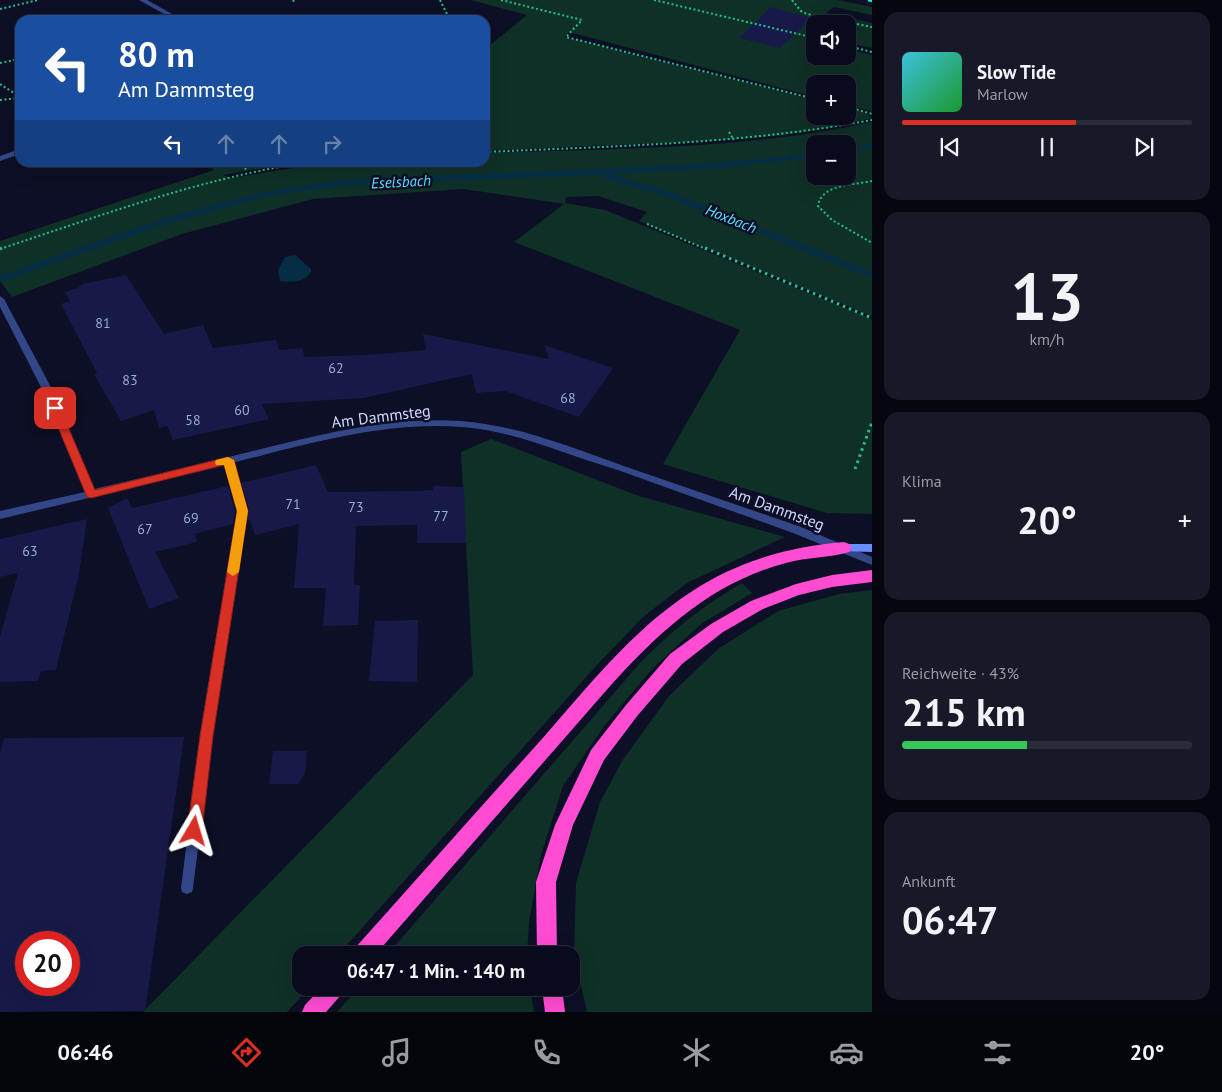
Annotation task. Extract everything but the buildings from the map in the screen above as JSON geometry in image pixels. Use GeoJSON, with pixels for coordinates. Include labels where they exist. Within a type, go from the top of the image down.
{"type":"FeatureCollection","features":[{"type":"Feature","properties":{"kind":"highway"},"geometry":{"type":"LineString","coordinates":[[370,946],[596,690],[654,630],[697,596],[749,569],[792,554],[844,548]]}},
{"type":"Feature","properties":{"kind":"highway"},"geometry":{"type":"LineString","coordinates":[[547,946],[546,882],[564,825],[597,755],[676,659],[717,628],[756,605],[796,590],[832,580],[872,576]]}},
{"type":"Feature","properties":{"kind":"highway"},"geometry":{"type":"LineString","coordinates":[[312,1012],[327,996]]}},
{"type":"Feature","properties":{"kind":"highway"},"geometry":{"type":"LineString","coordinates":[[553,996],[555,1012]]}},
{"type":"Feature","properties":{"kind":"main road","name":"Am Dammsteg"},"geometry":{"type":"LineString","coordinates":[[844,548],[872,548]]}},
{"type":"Feature","properties":{"kind":"street"},"geometry":{"type":"LineString","coordinates":[[142,0],[170,15]]}},
{"type":"Feature","properties":{"kind":"street"},"geometry":{"type":"LineString","coordinates":[[0,159],[15,152]]}},
{"type":"Feature","properties":{"kind":"street"},"geometry":{"type":"LineString","coordinates":[[0,299],[48,391],[91,494]]}},
{"type":"Feature","properties":{"kind":"street","name":"Am Dammsteg"},"geometry":{"type":"LineString","coordinates":[[0,515],[228,460],[374,429],[417,424],[462,424],[527,437],[618,467],[844,548],[872,561]]}},
{"type":"Feature","properties":{"kind":"street"},"geometry":{"type":"LineString","coordinates":[[187,888],[206,736],[242,511],[228,460]]}},
{"type":"Feature","properties":{"kind":"path"},"geometry":{"type":"LineString","coordinates":[[0,9],[38,0]]}},
{"type":"Feature","properties":{"kind":"path"},"geometry":{"type":"LineString","coordinates":[[440,0],[448,15]]}},
{"type":"Feature","properties":{"kind":"path"},"geometry":{"type":"LineString","coordinates":[[501,0],[582,20],[566,37],[806,96]]}},
{"type":"Feature","properties":{"kind":"path"},"geometry":{"type":"LineString","coordinates":[[654,0],[806,36]]}},
{"type":"Feature","properties":{"kind":"path"},"geometry":{"type":"LineString","coordinates":[[792,0],[801,11],[807,14],[872,27]]}},
{"type":"Feature","properties":{"kind":"path"},"geometry":{"type":"LineString","coordinates":[[856,48],[872,52]]}},
{"type":"Feature","properties":{"kind":"path"},"geometry":{"type":"LineString","coordinates":[[0,63],[15,60]]}},
{"type":"Feature","properties":{"kind":"path"},"geometry":{"type":"LineString","coordinates":[[0,84],[15,94]]}},
{"type":"Feature","properties":{"kind":"path"},"geometry":{"type":"LineString","coordinates":[[0,100],[15,98]]}},
{"type":"Feature","properties":{"kind":"path"},"geometry":{"type":"LineString","coordinates":[[856,109],[872,114]]}},
{"type":"Feature","properties":{"kind":"path"},"geometry":{"type":"LineString","coordinates":[[490,152],[734,140],[809,132],[872,120]]}},
{"type":"Feature","properties":{"kind":"path"},"geometry":{"type":"LineString","coordinates":[[729,132],[734,140]]}},
{"type":"Feature","properties":{"kind":"path"},"geometry":{"type":"LineString","coordinates":[[244,167],[249,171]]}},
{"type":"Feature","properties":{"kind":"path"},"geometry":{"type":"LineString","coordinates":[[0,249],[197,185],[249,171],[276,167]]}},
{"type":"Feature","properties":{"kind":"path"},"geometry":{"type":"LineString","coordinates":[[872,181],[828,190],[819,199],[818,206],[832,220],[872,243]]}},
{"type":"Feature","properties":{"kind":"path"},"geometry":{"type":"LineString","coordinates":[[647,224],[872,318]]}},
{"type":"Feature","properties":{"kind":"path"},"geometry":{"type":"LineString","coordinates":[[855,469],[872,422]]}},
{"type":"Feature","properties":{"kind":"green space"},"geometry":{"type":"Polygon","coordinates":[[[471,0],[838,0],[872,7],[872,15],[834,7],[826,13],[835,15],[806,15],[806,65],[856,65],[856,51],[872,55],[872,114],[871,111],[856,108],[856,75],[806,75],[806,95],[569,32],[564,37],[806,98],[806,125],[843,125],[821,130],[742,139],[490,151],[490,45],[527,15],[471,0]]]}},
{"type":"Feature","properties":{"kind":"green space"},"geometry":{"type":"Polygon","coordinates":[[[856,20],[872,23],[872,48],[856,45],[856,20]]]}},
{"type":"Feature","properties":{"kind":"green space"},"geometry":{"type":"Polygon","coordinates":[[[856,110],[864,112],[872,118],[856,122],[856,110]]]}},
{"type":"Feature","properties":{"kind":"green space"},"geometry":{"type":"Polygon","coordinates":[[[872,122],[872,316],[639,221],[647,212],[598,196],[566,197],[565,203],[605,210],[872,319],[872,514],[827,513],[663,464],[740,330],[514,242],[564,204],[464,189],[313,199],[182,234],[12,297],[0,281],[0,241],[214,170],[211,167],[270,167],[223,175],[231,178],[301,167],[490,167],[490,153],[728,143],[777,138],[872,122]]]}},
{"type":"Feature","properties":{"kind":"green space"},"geometry":{"type":"Polygon","coordinates":[[[491,439],[639,496],[785,537],[687,583],[643,617],[596,666],[346,946],[292,946],[292,996],[302,996],[287,1012],[143,1012],[473,675],[461,452],[491,439]]]}},
{"type":"Feature","properties":{"kind":"green space"},"geometry":{"type":"Polygon","coordinates":[[[742,583],[752,593],[701,624],[653,668],[605,725],[563,786],[541,855],[529,922],[528,946],[395,946],[640,663],[688,619],[742,583]]]}},
{"type":"Feature","properties":{"kind":"green space"},"geometry":{"type":"Polygon","coordinates":[[[872,590],[872,1012],[587,1012],[580,981],[580,946],[574,946],[576,883],[600,802],[622,761],[669,696],[718,649],[778,611],[839,594],[872,590]]]}},
{"type":"Feature","properties":{"kind":"green space"},"geometry":{"type":"Polygon","coordinates":[[[351,996],[531,996],[534,1012],[337,1012],[351,996]]]}},
{"type":"Feature","properties":{"kind":"water"},"geometry":{"type":"Polygon","coordinates":[[[295,255],[311,269],[311,272],[301,280],[280,281],[278,270],[285,257],[295,255]]]}},
{"type":"Feature","properties":{"kind":"waterway","name":"Eselsbach"},"geometry":{"type":"LineString","coordinates":[[856,149],[872,146]]}},
{"type":"Feature","properties":{"kind":"waterway","name":"Eselsbach"},"geometry":{"type":"LineString","coordinates":[[0,279],[195,212],[275,193],[316,186],[396,180],[677,169],[806,156]]}},
{"type":"Feature","properties":{"kind":"waterway","name":"Hoxbach"},"geometry":{"type":"LineString","coordinates":[[605,175],[673,196],[872,275]]}},
{"type":"Feature","properties":{"kind":"railway"},"geometry":{"type":"LineString","coordinates":[[868,0],[872,1]]}},
{"type":"Feature","properties":{"kind":"slow traffic"},"geometry":{"type":"LineString","coordinates":[[220,462],[228,460],[242,511],[233,572]]}},
{"type":"Feature","properties":{"kind":"route"},"geometry":{"type":"LineString","coordinates":[[55,408],[91,494],[228,460],[242,511],[206,736],[194,831]]}}]}
